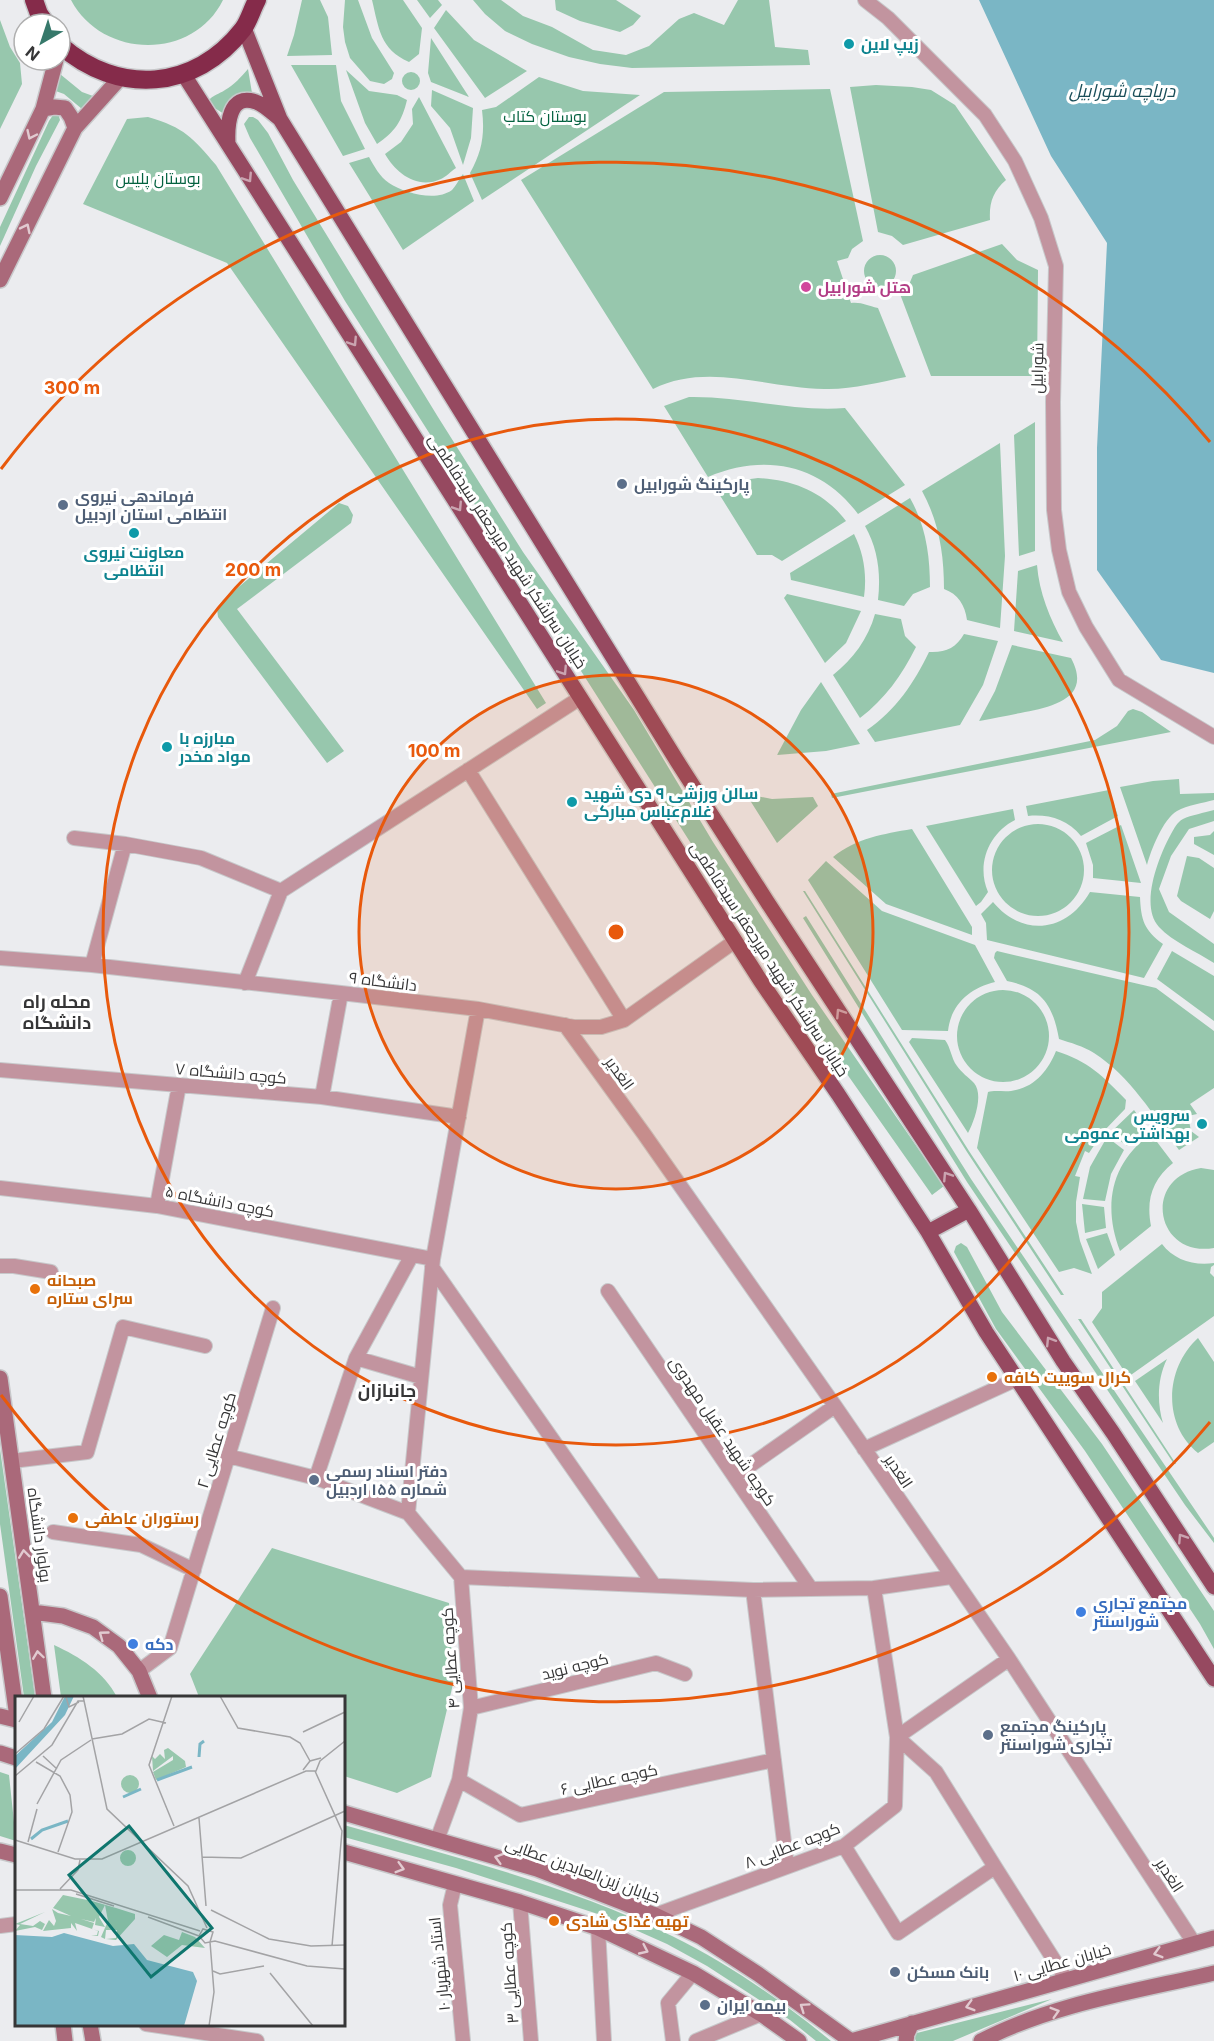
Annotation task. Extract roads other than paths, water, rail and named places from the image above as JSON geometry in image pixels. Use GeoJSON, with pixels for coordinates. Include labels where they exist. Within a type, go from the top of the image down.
{"type":"FeatureCollection","features":[{"type":"Feature","properties":{"kind":"highway"},"geometry":{"type":"LineString","coordinates":[[72,55],[98,71],[120,78],[152,81],[184,75],[218,56],[244,28],[257,0]]}},
{"type":"Feature","properties":{"kind":"main road","name":"خیابان سرلشکر شهید میرجعفر سیدفاطمی"},"geometry":{"type":"LineString","coordinates":[[244,28],[280,119],[677,761],[969,1210],[1063,1361],[1214,1587]]}},
{"type":"Feature","properties":{"kind":"main road"},"geometry":{"type":"LineString","coordinates":[[0,198],[4,185],[43,109],[53,72]]}},
{"type":"Feature","properties":{"kind":"main road","name":"خیابان سرلشکر شهید میرجعفر سیدفاطمی"},"geometry":{"type":"LineString","coordinates":[[184,75],[735,941],[928,1232],[986,1332],[1214,1679]]}},
{"type":"Feature","properties":{"kind":"main road"},"geometry":{"type":"LineString","coordinates":[[0,280],[75,128],[120,78]]}},
{"type":"Feature","properties":{"kind":"main road"},"geometry":{"type":"LineString","coordinates":[[228,147],[228,123],[240,101],[244,99],[257,102],[280,119]]}},
{"type":"Feature","properties":{"kind":"main road"},"geometry":{"type":"LineString","coordinates":[[43,109],[54,106],[64,108],[75,128]]}},
{"type":"Feature","properties":{"kind":"main road"},"geometry":{"type":"LineString","coordinates":[[928,1232],[969,1210]]}},
{"type":"Feature","properties":{"kind":"main road","name":"بولوار دانشگاه"},"geometry":{"type":"LineString","coordinates":[[0,1378],[44,1696]]}},
{"type":"Feature","properties":{"kind":"main road"},"geometry":{"type":"LineString","coordinates":[[0,1596],[1,1617],[15,1704]]}},
{"type":"Feature","properties":{"kind":"main road"},"geometry":{"type":"LineString","coordinates":[[32,1612],[63,1616],[93,1628],[119,1646],[139,1671],[149,1696]]}},
{"type":"Feature","properties":{"kind":"main road"},"geometry":{"type":"LineString","coordinates":[[0,1716],[15,1720]]}},
{"type":"Feature","properties":{"kind":"main road"},"geometry":{"type":"LineString","coordinates":[[0,1753],[15,1758]]}},
{"type":"Feature","properties":{"kind":"main road","name":"خیابان زین‌العابدین عطایی"},"geometry":{"type":"LineString","coordinates":[[345,1813],[537,1869],[655,1915],[701,1937],[758,1974],[851,2041]]}},
{"type":"Feature","properties":{"kind":"main road"},"geometry":{"type":"LineString","coordinates":[[0,1851],[15,1855]]}},
{"type":"Feature","properties":{"kind":"main road"},"geometry":{"type":"LineString","coordinates":[[345,1852],[520,1902],[598,1928],[693,1973],[761,2014],[799,2041]]}},
{"type":"Feature","properties":{"kind":"main road","name":"خیابان عطایی ۱۰"},"geometry":{"type":"LineString","coordinates":[[851,2041],[1214,1938]]}},
{"type":"Feature","properties":{"kind":"main road"},"geometry":{"type":"LineString","coordinates":[[981,2041],[1025,2022],[1069,2008],[1214,1973]]}},
{"type":"Feature","properties":{"kind":"main road"},"geometry":{"type":"LineString","coordinates":[[906,2041],[912,2023]]}},
{"type":"Feature","properties":{"kind":"main road"},"geometry":{"type":"LineString","coordinates":[[63,2026],[65,2041]]}},
{"type":"Feature","properties":{"kind":"main road"},"geometry":{"type":"LineString","coordinates":[[90,2026],[93,2041]]}},
{"type":"Feature","properties":{"kind":"street","name":"شورابیل"},"geometry":{"type":"LineString","coordinates":[[865,0],[888,18],[985,115],[1015,161],[1041,218],[1056,266],[1053,402],[1054,510],[1059,550],[1069,592],[1086,627],[1119,680],[1214,736]]}},
{"type":"Feature","properties":{"kind":"street"},"geometry":{"type":"LineString","coordinates":[[244,983],[281,891],[580,698]]}},
{"type":"Feature","properties":{"kind":"street"},"geometry":{"type":"LineString","coordinates":[[468,770],[624,1020]]}},
{"type":"Feature","properties":{"kind":"street"},"geometry":{"type":"LineString","coordinates":[[74,838],[125,844],[201,858],[281,891]]}},
{"type":"Feature","properties":{"kind":"street"},"geometry":{"type":"LineString","coordinates":[[92,965],[125,844]]}},
{"type":"Feature","properties":{"kind":"street","name":"دانشگاه ۹"},"geometry":{"type":"LineString","coordinates":[[0,958],[92,965],[341,993],[478,1009],[565,1026],[601,1027],[624,1020],[735,941]]}},
{"type":"Feature","properties":{"kind":"street"},"geometry":{"type":"LineString","coordinates":[[322,1097],[341,993]]}},
{"type":"Feature","properties":{"kind":"street"},"geometry":{"type":"LineString","coordinates":[[408,1513],[432,1263],[478,1009]]}},
{"type":"Feature","properties":{"kind":"street","name":"الغدیر"},"geometry":{"type":"LineString","coordinates":[[565,1026],[644,1134],[835,1406],[1009,1659],[1194,1943]]}},
{"type":"Feature","properties":{"kind":"street","name":"کوچه دانشگاه ۷"},"geometry":{"type":"LineString","coordinates":[[0,1070],[322,1097],[459,1118]]}},
{"type":"Feature","properties":{"kind":"street"},"geometry":{"type":"LineString","coordinates":[[157,1206],[179,1085]]}},
{"type":"Feature","properties":{"kind":"street","name":"کوچه دانشگاه ۵"},"geometry":{"type":"LineString","coordinates":[[0,1188],[157,1206],[412,1255],[432,1263]]}},
{"type":"Feature","properties":{"kind":"street"},"geometry":{"type":"LineString","coordinates":[[316,1478],[356,1358],[412,1255]]}},
{"type":"Feature","properties":{"kind":"street"},"geometry":{"type":"LineString","coordinates":[[432,1263],[654,1585]]}},
{"type":"Feature","properties":{"kind":"street"},"geometry":{"type":"LineString","coordinates":[[0,1266],[51,1272]]}},
{"type":"Feature","properties":{"kind":"street","name":"کوچه شهید عقیل مهدوی"},"geometry":{"type":"LineString","coordinates":[[608,1291],[811,1589]]}},
{"type":"Feature","properties":{"kind":"street","name":"کوچه عطایی ۲"},"geometry":{"type":"LineString","coordinates":[[139,1671],[170,1648],[273,1308]]}},
{"type":"Feature","properties":{"kind":"street"},"geometry":{"type":"LineString","coordinates":[[12,1461],[87,1452],[123,1327],[205,1346]]}},
{"type":"Feature","properties":{"kind":"street"},"geometry":{"type":"LineString","coordinates":[[356,1358],[421,1377]]}},
{"type":"Feature","properties":{"kind":"street"},"geometry":{"type":"LineString","coordinates":[[864,1449],[1017,1379]]}},
{"type":"Feature","properties":{"kind":"street"},"geometry":{"type":"LineString","coordinates":[[735,1476],[835,1406]]}},
{"type":"Feature","properties":{"kind":"street"},"geometry":{"type":"LineString","coordinates":[[228,1456],[316,1478],[408,1513],[461,1577],[753,1590],[874,1588],[951,1577]]}},
{"type":"Feature","properties":{"kind":"street"},"geometry":{"type":"LineString","coordinates":[[52,1532],[141,1545],[194,1570]]}},
{"type":"Feature","properties":{"kind":"street","name":"کوچه عطایی ۴"},"geometry":{"type":"LineString","coordinates":[[437,1840],[459,1780],[471,1708],[461,1577]]}},
{"type":"Feature","properties":{"kind":"street","name":"کوچه عطایی ۸"},"geometry":{"type":"LineString","coordinates":[[655,1915],[844,1846],[896,1806],[897,1737],[874,1588]]}},
{"type":"Feature","properties":{"kind":"street"},"geometry":{"type":"LineString","coordinates":[[753,1590],[787,1866]]}},
{"type":"Feature","properties":{"kind":"street"},"geometry":{"type":"LineString","coordinates":[[1009,1659],[897,1737],[936,1772],[1066,1979]]}},
{"type":"Feature","properties":{"kind":"street","name":"کوچه نوید"},"geometry":{"type":"LineString","coordinates":[[471,1708],[656,1663],[685,1674]]}},
{"type":"Feature","properties":{"kind":"street","name":"کوچه عطایی ۶"},"geometry":{"type":"LineString","coordinates":[[459,1780],[520,1815],[774,1760]]}},
{"type":"Feature","properties":{"kind":"street"},"geometry":{"type":"LineString","coordinates":[[844,1846],[898,1933],[995,1867]]}},
{"type":"Feature","properties":{"kind":"street","name":"استاد شهریار ۱۰"},"geometry":{"type":"LineString","coordinates":[[455,1884],[450,1905],[463,2041]]}},
{"type":"Feature","properties":{"kind":"street","name":"کوچه عطایی ۳"},"geometry":{"type":"LineString","coordinates":[[520,1902],[531,2041]]}},
{"type":"Feature","properties":{"kind":"street"},"geometry":{"type":"LineString","coordinates":[[0,1926],[15,1924]]}},
{"type":"Feature","properties":{"kind":"street"},"geometry":{"type":"LineString","coordinates":[[598,1928],[604,2041]]}},
{"type":"Feature","properties":{"kind":"street"},"geometry":{"type":"LineString","coordinates":[[673,2041],[668,2003],[693,1973]]}},
{"type":"Feature","properties":{"kind":"street"},"geometry":{"type":"LineString","coordinates":[[696,2041],[761,2014]]}},
{"type":"Feature","properties":{"kind":"street"},"geometry":{"type":"LineString","coordinates":[[153,2026],[257,2041]]}},
{"type":"Feature","properties":{"kind":"water","name":"دریاچه شورابیل"},"geometry":{"type":"Polygon","coordinates":[[[979,0],[1214,0],[1214,673],[1161,660],[1097,570],[1097,448],[1107,243],[1051,156],[979,0]]]}},
{"type":"Feature","properties":{"kind":"place","name":"زیپ لاین"},"geometry":{"type":"Point","coordinates":[849,44]}},
{"type":"Feature","properties":{"kind":"place","name":"هتل شورابیل"},"geometry":{"type":"Point","coordinates":[806,287]}},
{"type":"Feature","properties":{"kind":"place","name":"پارکینگ شورابیل"},"geometry":{"type":"Point","coordinates":[622,484]}},
{"type":"Feature","properties":{"kind":"place","name":"فرماندهی نیروی انتظامی استان اردبیل"},"geometry":{"type":"Point","coordinates":[63,505]}},
{"type":"Feature","properties":{"kind":"place","name":"معاونت نیروی انتظامی"},"geometry":{"type":"Point","coordinates":[134,533]}},
{"type":"Feature","properties":{"kind":"place","name":"مبارزه با مواد مخدر"},"geometry":{"type":"Point","coordinates":[167,747]}},
{"type":"Feature","properties":{"kind":"place","name":"سالن ورزشی ۹ دی شهید غلام‌عباس مبارکی"},"geometry":{"type":"Point","coordinates":[572,802]}},
{"type":"Feature","properties":{"kind":"place","name":"سرویس بهداشتی عمومی"},"geometry":{"type":"Point","coordinates":[1202,1124]}},
{"type":"Feature","properties":{"kind":"place","name":"صبحانه سرای ستاره"},"geometry":{"type":"Point","coordinates":[35,1289]}},
{"type":"Feature","properties":{"kind":"place","name":"کرال سوییت کافه"},"geometry":{"type":"Point","coordinates":[992,1377]}},
{"type":"Feature","properties":{"kind":"place","name":"دفتر اسناد رسمی شماره ۱۵۵ اردبیل"},"geometry":{"type":"Point","coordinates":[314,1480]}},
{"type":"Feature","properties":{"kind":"place","name":"رستوران عاطفی"},"geometry":{"type":"Point","coordinates":[73,1518]}},
{"type":"Feature","properties":{"kind":"place","name":"مجتمع تجاری شوراسنتر"},"geometry":{"type":"Point","coordinates":[1081,1612]}},
{"type":"Feature","properties":{"kind":"place","name":"دکه"},"geometry":{"type":"Point","coordinates":[133,1644]}},
{"type":"Feature","properties":{"kind":"place","name":"پارکینگ مجتمع تجاری شوراسنتر"},"geometry":{"type":"Point","coordinates":[988,1735]}},
{"type":"Feature","properties":{"kind":"place","name":"تهیه غذای شادی"},"geometry":{"type":"Point","coordinates":[554,1921]}},
{"type":"Feature","properties":{"kind":"place","name":"بانک مسکن"},"geometry":{"type":"Point","coordinates":[895,1972]}},
{"type":"Feature","properties":{"kind":"place","name":"بیمه ایران"},"geometry":{"type":"Point","coordinates":[705,2005]}},
{"type":"Feature","properties":{"kind":"district","name":"محله راه دانشگاه"},"geometry":{"type":"Point","coordinates":[57,1012]}},
{"type":"Feature","properties":{"kind":"district","name":"جانبازان"},"geometry":{"type":"Point","coordinates":[387,1391]}},
{"type":"Feature","properties":{"kind":"park label","name":"بوستان کتاب"},"geometry":{"type":"Point","coordinates":[545,116]}},
{"type":"Feature","properties":{"kind":"park label","name":"بوستان پلیس"},"geometry":{"type":"Point","coordinates":[158,178]}}]}
